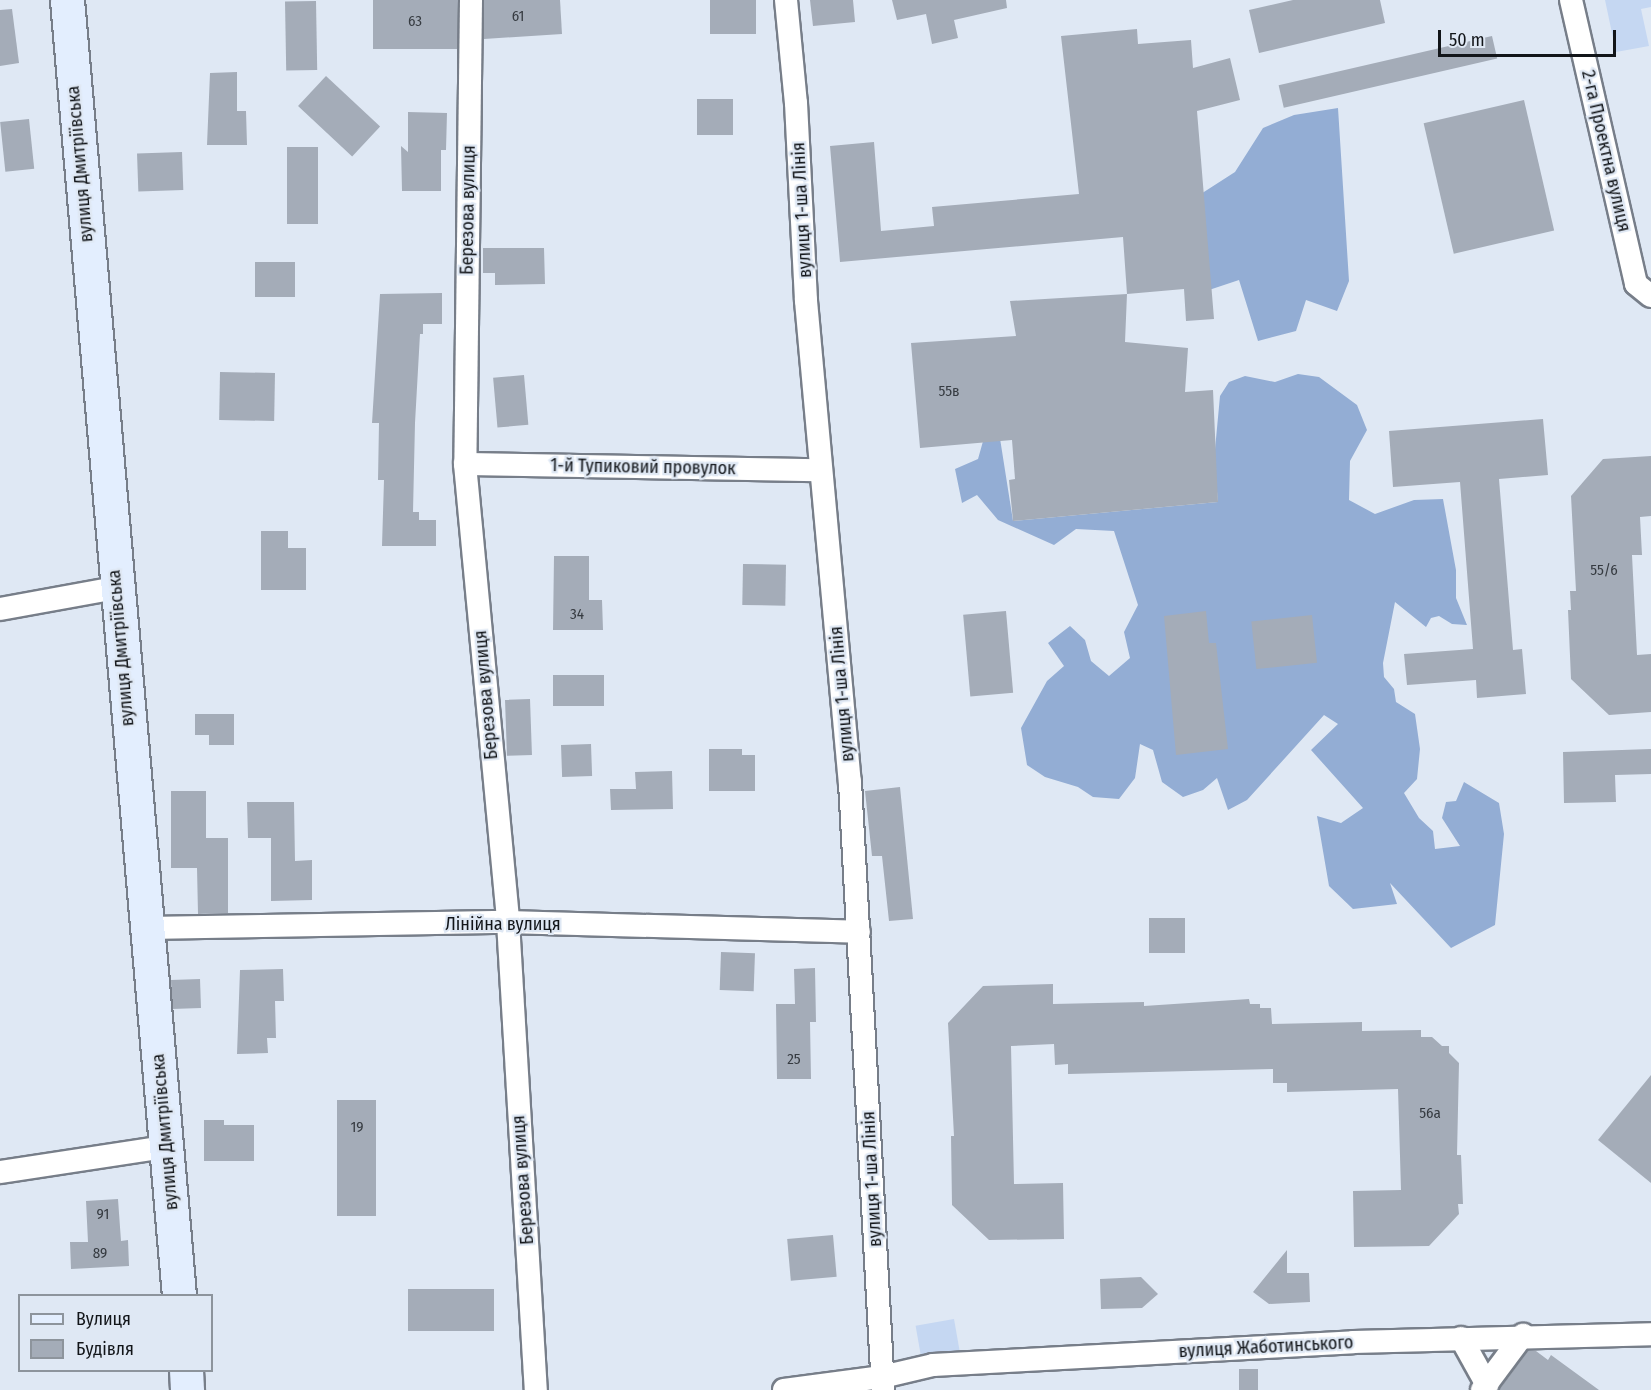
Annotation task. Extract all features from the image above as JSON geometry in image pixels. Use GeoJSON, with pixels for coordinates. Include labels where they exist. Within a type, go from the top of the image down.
{"type":"FeatureCollection","features":[{"type":"Feature","properties":{"kind":"main road","name":"вулиця Дмитріївська"},"geometry":{"type":"LineString","coordinates":[[67,0],[115,588],[179,1294]]}},
{"type":"Feature","properties":{"kind":"main road"},"geometry":{"type":"LineString","coordinates":[[186,1372],[187,1390]]}},
{"type":"Feature","properties":{"kind":"street","name":"Березова вулиця"},"geometry":{"type":"LineString","coordinates":[[471,0],[465,464],[508,922],[536,1390]]}},
{"type":"Feature","properties":{"kind":"street","name":"вулиця 1-ша Лінія"},"geometry":{"type":"LineString","coordinates":[[786,0],[796,103],[806,301],[850,782],[882,1384]]}},
{"type":"Feature","properties":{"kind":"street","name":"2-га Проектна вулиця"},"geometry":{"type":"LineString","coordinates":[[1571,0],[1636,284],[1651,296]]}},
{"type":"Feature","properties":{"kind":"street","name":"1-й Тупиковий провулок"},"geometry":{"type":"LineString","coordinates":[[465,464],[821,470]]}},
{"type":"Feature","properties":{"kind":"street"},"geometry":{"type":"LineString","coordinates":[[0,609],[115,588]]}},
{"type":"Feature","properties":{"kind":"street","name":"Лінійна вулиця"},"geometry":{"type":"LineString","coordinates":[[147,928],[508,922],[859,932]]}},
{"type":"Feature","properties":{"kind":"street"},"geometry":{"type":"LineString","coordinates":[[0,1172],[166,1147]]}},
{"type":"Feature","properties":{"kind":"street","name":"вулиця Жаботинського"},"geometry":{"type":"LineString","coordinates":[[784,1390],[882,1384],[933,1365],[1523,1335],[1651,1334]]}},
{"type":"Feature","properties":{"kind":"street"},"geometry":{"type":"LineString","coordinates":[[1461,1338],[1484,1387],[1523,1335]]}},
{"type":"Feature","properties":{"kind":"shaded area"},"geometry":{"type":"Polygon","coordinates":[[[1605,0],[1651,0],[1651,7],[1641,9],[1649,46],[1616,52],[1605,0]]]}},
{"type":"Feature","properties":{"kind":"shaded area"},"geometry":{"type":"Polygon","coordinates":[[[1338,108],[1349,281],[1337,311],[1306,300],[1296,331],[1258,341],[1239,280],[1209,290],[1193,199],[1235,172],[1263,128],[1294,115],[1338,108]]]}},
{"type":"Feature","properties":{"kind":"shaded area"},"geometry":{"type":"Polygon","coordinates":[[[1298,374],[1319,377],[1357,405],[1367,430],[1350,461],[1349,500],[1375,514],[1414,500],[1443,499],[1456,570],[1456,598],[1467,625],[1452,624],[1439,616],[1431,618],[1426,627],[1395,602],[1383,663],[1384,677],[1394,689],[1396,702],[1415,714],[1420,749],[1417,779],[1404,793],[1419,818],[1433,831],[1435,849],[1460,846],[1442,818],[1446,802],[1456,801],[1464,782],[1499,803],[1504,834],[1495,925],[1451,948],[1390,883],[1397,904],[1353,909],[1329,886],[1317,816],[1341,823],[1363,808],[1311,750],[1338,724],[1324,715],[1247,800],[1228,810],[1217,778],[1203,790],[1183,797],[1162,782],[1153,750],[1140,744],[1135,778],[1119,799],[1093,797],[1078,787],[1045,777],[1027,765],[1021,728],[1047,681],[1064,666],[1048,643],[1070,626],[1085,640],[1091,661],[1109,676],[1130,658],[1124,632],[1138,605],[1114,531],[1076,529],[1054,545],[998,520],[977,495],[962,503],[955,469],[978,459],[989,420],[996,413],[1013,521],[1218,502],[1214,460],[1220,396],[1229,382],[1245,376],[1275,382],[1298,374]]]}},
{"type":"Feature","properties":{"kind":"shaded area"},"geometry":{"type":"Polygon","coordinates":[[[954,1319],[960,1354],[922,1361],[916,1326],[954,1319]]]}},
{"type":"Feature","properties":{"kind":"building"},"geometry":{"type":"Polygon","coordinates":[[[373,0],[458,0],[458,49],[373,49],[373,0]]]}},
{"type":"Feature","properties":{"kind":"building"},"geometry":{"type":"Polygon","coordinates":[[[484,0],[560,0],[562,34],[484,39],[484,0]]]}},
{"type":"Feature","properties":{"kind":"building"},"geometry":{"type":"Polygon","coordinates":[[[710,0],[756,0],[756,34],[710,34],[710,0]]]}},
{"type":"Feature","properties":{"kind":"building"},"geometry":{"type":"Polygon","coordinates":[[[810,0],[853,0],[855,22],[813,26],[810,0]]]}},
{"type":"Feature","properties":{"kind":"building"},"geometry":{"type":"Polygon","coordinates":[[[892,0],[1006,0],[1007,8],[954,20],[958,38],[932,44],[926,14],[897,20],[892,0]]]}},
{"type":"Feature","properties":{"kind":"building"},"geometry":{"type":"Polygon","coordinates":[[[1293,0],[1380,0],[1385,23],[1259,53],[1249,10],[1293,0]]]}},
{"type":"Feature","properties":{"kind":"building"},"geometry":{"type":"Polygon","coordinates":[[[316,1],[317,70],[286,71],[285,2],[316,1]]]}},
{"type":"Feature","properties":{"kind":"building"},"geometry":{"type":"Polygon","coordinates":[[[12,9],[19,63],[0,66],[0,10],[12,9]]]}},
{"type":"Feature","properties":{"kind":"building"},"geometry":{"type":"Polygon","coordinates":[[[1137,29],[1138,44],[1191,40],[1193,68],[1230,58],[1240,100],[1197,111],[1214,319],[1186,321],[1184,289],[1127,294],[1123,237],[840,262],[830,146],[874,142],[881,231],[934,226],[932,207],[1079,194],[1061,36],[1137,29]]]}},
{"type":"Feature","properties":{"kind":"building"},"geometry":{"type":"Polygon","coordinates":[[[1492,36],[1497,58],[1284,108],[1279,85],[1492,36]]]}},
{"type":"Feature","properties":{"kind":"building"},"geometry":{"type":"Polygon","coordinates":[[[237,72],[237,111],[246,111],[247,145],[207,145],[210,73],[237,72]]]}},
{"type":"Feature","properties":{"kind":"building"},"geometry":{"type":"Polygon","coordinates":[[[326,76],[380,126],[352,156],[298,106],[326,76]]]}},
{"type":"Feature","properties":{"kind":"building"},"geometry":{"type":"Polygon","coordinates":[[[697,99],[733,99],[733,135],[697,135],[697,99]]]}},
{"type":"Feature","properties":{"kind":"building"},"geometry":{"type":"Polygon","coordinates":[[[1524,100],[1554,231],[1454,254],[1424,123],[1524,100]]]}},
{"type":"Feature","properties":{"kind":"building"},"geometry":{"type":"Polygon","coordinates":[[[408,112],[447,113],[446,150],[441,150],[441,191],[402,191],[401,146],[408,152],[408,112]]]}},
{"type":"Feature","properties":{"kind":"building"},"geometry":{"type":"Polygon","coordinates":[[[29,119],[34,169],[5,172],[0,122],[29,119]]]}},
{"type":"Feature","properties":{"kind":"building"},"geometry":{"type":"Polygon","coordinates":[[[287,147],[318,147],[318,224],[287,224],[287,147]]]}},
{"type":"Feature","properties":{"kind":"building"},"geometry":{"type":"Polygon","coordinates":[[[182,152],[183,190],[138,192],[137,154],[182,152]]]}},
{"type":"Feature","properties":{"kind":"building"},"geometry":{"type":"Polygon","coordinates":[[[483,248],[544,248],[545,284],[495,285],[495,273],[483,273],[483,248]]]}},
{"type":"Feature","properties":{"kind":"building"},"geometry":{"type":"Polygon","coordinates":[[[255,262],[295,262],[295,297],[255,297],[255,262]]]}},
{"type":"Feature","properties":{"kind":"building"},"geometry":{"type":"Polygon","coordinates":[[[442,293],[442,324],[423,324],[423,334],[420,334],[415,423],[413,512],[419,512],[419,520],[436,520],[436,546],[382,546],[384,480],[378,480],[379,423],[372,423],[380,294],[442,293]]]}},
{"type":"Feature","properties":{"kind":"building"},"geometry":{"type":"Polygon","coordinates":[[[1127,294],[1125,342],[1188,348],[1185,392],[1213,390],[1218,502],[1013,521],[1009,480],[1015,479],[1012,440],[920,448],[911,343],[1016,336],[1010,301],[1127,294]]]}},
{"type":"Feature","properties":{"kind":"building"},"geometry":{"type":"Polygon","coordinates":[[[220,372],[275,373],[274,421],[219,420],[220,372]]]}},
{"type":"Feature","properties":{"kind":"building"},"geometry":{"type":"Polygon","coordinates":[[[524,375],[528,425],[497,428],[493,378],[524,375]]]}},
{"type":"Feature","properties":{"kind":"building"},"geometry":{"type":"Polygon","coordinates":[[[1543,419],[1548,475],[1499,479],[1513,650],[1522,649],[1526,694],[1477,698],[1476,680],[1407,685],[1404,654],[1473,649],[1460,482],[1393,487],[1389,431],[1543,419]]]}},
{"type":"Feature","properties":{"kind":"building"},"geometry":{"type":"Polygon","coordinates":[[[1651,456],[1651,516],[1640,517],[1642,555],[1632,555],[1637,655],[1651,654],[1651,712],[1609,715],[1571,679],[1568,610],[1571,610],[1570,591],[1576,591],[1571,496],[1603,459],[1651,456]]]}},
{"type":"Feature","properties":{"kind":"building"},"geometry":{"type":"Polygon","coordinates":[[[261,531],[288,531],[288,548],[306,548],[306,590],[261,590],[261,531]]]}},
{"type":"Feature","properties":{"kind":"building"},"geometry":{"type":"Polygon","coordinates":[[[554,556],[589,556],[589,600],[602,600],[603,630],[553,630],[554,556]]]}},
{"type":"Feature","properties":{"kind":"building"},"geometry":{"type":"Polygon","coordinates":[[[743,564],[786,565],[785,606],[742,605],[743,564]]]}},
{"type":"Feature","properties":{"kind":"building"},"geometry":{"type":"Polygon","coordinates":[[[1006,611],[1013,693],[970,696],[963,615],[1006,611]]]}},
{"type":"Feature","properties":{"kind":"building"},"geometry":{"type":"Polygon","coordinates":[[[1206,611],[1209,643],[1216,643],[1228,749],[1176,755],[1164,616],[1206,611]]]}},
{"type":"Feature","properties":{"kind":"building"},"geometry":{"type":"Polygon","coordinates":[[[1312,615],[1317,663],[1256,669],[1251,621],[1312,615]]]}},
{"type":"Feature","properties":{"kind":"building"},"geometry":{"type":"Polygon","coordinates":[[[553,675],[604,675],[604,706],[553,706],[553,675]]]}},
{"type":"Feature","properties":{"kind":"building"},"geometry":{"type":"Polygon","coordinates":[[[530,699],[532,755],[507,756],[505,700],[530,699]]]}},
{"type":"Feature","properties":{"kind":"building"},"geometry":{"type":"Polygon","coordinates":[[[195,714],[234,714],[234,745],[209,745],[209,735],[195,735],[195,714]]]}},
{"type":"Feature","properties":{"kind":"building"},"geometry":{"type":"Polygon","coordinates":[[[591,744],[592,776],[562,777],[561,745],[591,744]]]}},
{"type":"Feature","properties":{"kind":"building"},"geometry":{"type":"Polygon","coordinates":[[[709,749],[742,749],[742,755],[755,755],[755,791],[709,791],[709,749]]]}},
{"type":"Feature","properties":{"kind":"building"},"geometry":{"type":"Polygon","coordinates":[[[1651,749],[1651,774],[1615,775],[1616,802],[1564,803],[1563,752],[1651,749]]]}},
{"type":"Feature","properties":{"kind":"building"},"geometry":{"type":"Polygon","coordinates":[[[672,771],[673,809],[611,810],[610,789],[636,789],[635,772],[672,771]]]}},
{"type":"Feature","properties":{"kind":"building"},"geometry":{"type":"Polygon","coordinates":[[[900,787],[913,919],[889,921],[882,856],[872,856],[865,791],[900,787]]]}},
{"type":"Feature","properties":{"kind":"building"},"geometry":{"type":"Polygon","coordinates":[[[171,791],[206,791],[206,838],[228,838],[228,913],[198,914],[197,868],[171,868],[171,791]]]}},
{"type":"Feature","properties":{"kind":"building"},"geometry":{"type":"Polygon","coordinates":[[[247,802],[294,802],[295,861],[312,860],[312,900],[271,901],[271,838],[248,838],[247,802]]]}},
{"type":"Feature","properties":{"kind":"building"},"geometry":{"type":"Polygon","coordinates":[[[1149,918],[1185,918],[1185,953],[1149,953],[1149,918]]]}},
{"type":"Feature","properties":{"kind":"building"},"geometry":{"type":"Polygon","coordinates":[[[721,952],[755,953],[754,991],[720,990],[721,952]]]}},
{"type":"Feature","properties":{"kind":"building"},"geometry":{"type":"Polygon","coordinates":[[[815,968],[816,1022],[810,1022],[811,1079],[777,1079],[776,1004],[795,1004],[794,969],[815,968]]]}},
{"type":"Feature","properties":{"kind":"building"},"geometry":{"type":"Polygon","coordinates":[[[283,969],[284,1001],[275,1001],[276,1038],[267,1038],[268,1053],[237,1054],[240,970],[283,969]]]}},
{"type":"Feature","properties":{"kind":"building"},"geometry":{"type":"Polygon","coordinates":[[[200,979],[201,1008],[172,1009],[171,980],[200,979]]]}},
{"type":"Feature","properties":{"kind":"building"},"geometry":{"type":"Polygon","coordinates":[[[1053,984],[1053,1004],[1144,1002],[1144,1006],[1249,999],[1250,1004],[1260,1004],[1260,1008],[1271,1008],[1272,1024],[1362,1022],[1362,1031],[1421,1030],[1421,1037],[1432,1037],[1442,1046],[1449,1046],[1449,1053],[1459,1063],[1457,1155],[1461,1155],[1463,1204],[1458,1204],[1459,1214],[1429,1246],[1354,1247],[1353,1191],[1401,1190],[1398,1089],[1287,1092],[1287,1083],[1273,1083],[1273,1069],[1068,1074],[1068,1064],[1055,1065],[1054,1044],[1011,1046],[1014,1184],[1063,1183],[1064,1239],[989,1240],[952,1205],[951,1136],[954,1136],[948,1023],[983,986],[1053,984]]]}},
{"type":"Feature","properties":{"kind":"building"},"geometry":{"type":"Polygon","coordinates":[[[1651,1075],[1651,1183],[1598,1140],[1651,1075]]]}},
{"type":"Feature","properties":{"kind":"building"},"geometry":{"type":"Polygon","coordinates":[[[337,1100],[376,1100],[376,1216],[337,1216],[337,1100]]]}},
{"type":"Feature","properties":{"kind":"building"},"geometry":{"type":"Polygon","coordinates":[[[204,1120],[224,1120],[224,1125],[254,1125],[254,1161],[204,1161],[204,1120]]]}},
{"type":"Feature","properties":{"kind":"building"},"geometry":{"type":"Polygon","coordinates":[[[118,1199],[121,1241],[128,1240],[129,1266],[71,1269],[70,1242],[88,1242],[86,1201],[118,1199]]]}},
{"type":"Feature","properties":{"kind":"building"},"geometry":{"type":"Polygon","coordinates":[[[833,1235],[837,1277],[791,1281],[787,1239],[833,1235]]]}},
{"type":"Feature","properties":{"kind":"building"},"geometry":{"type":"Polygon","coordinates":[[[1287,1250],[1287,1273],[1309,1273],[1310,1302],[1269,1304],[1253,1292],[1287,1250]]]}},
{"type":"Feature","properties":{"kind":"building"},"geometry":{"type":"Polygon","coordinates":[[[1141,1277],[1158,1294],[1142,1308],[1101,1309],[1100,1279],[1141,1277]]]}},
{"type":"Feature","properties":{"kind":"building"},"geometry":{"type":"Polygon","coordinates":[[[408,1289],[494,1289],[494,1331],[408,1331],[408,1289]]]}},
{"type":"Feature","properties":{"kind":"building"},"geometry":{"type":"Polygon","coordinates":[[[1528,1351],[1536,1351],[1548,1360],[1551,1355],[1599,1390],[1499,1390],[1528,1351]]]}},
{"type":"Feature","properties":{"kind":"building"},"geometry":{"type":"Polygon","coordinates":[[[1239,1369],[1258,1369],[1258,1390],[1239,1390],[1239,1369]]]}}]}
